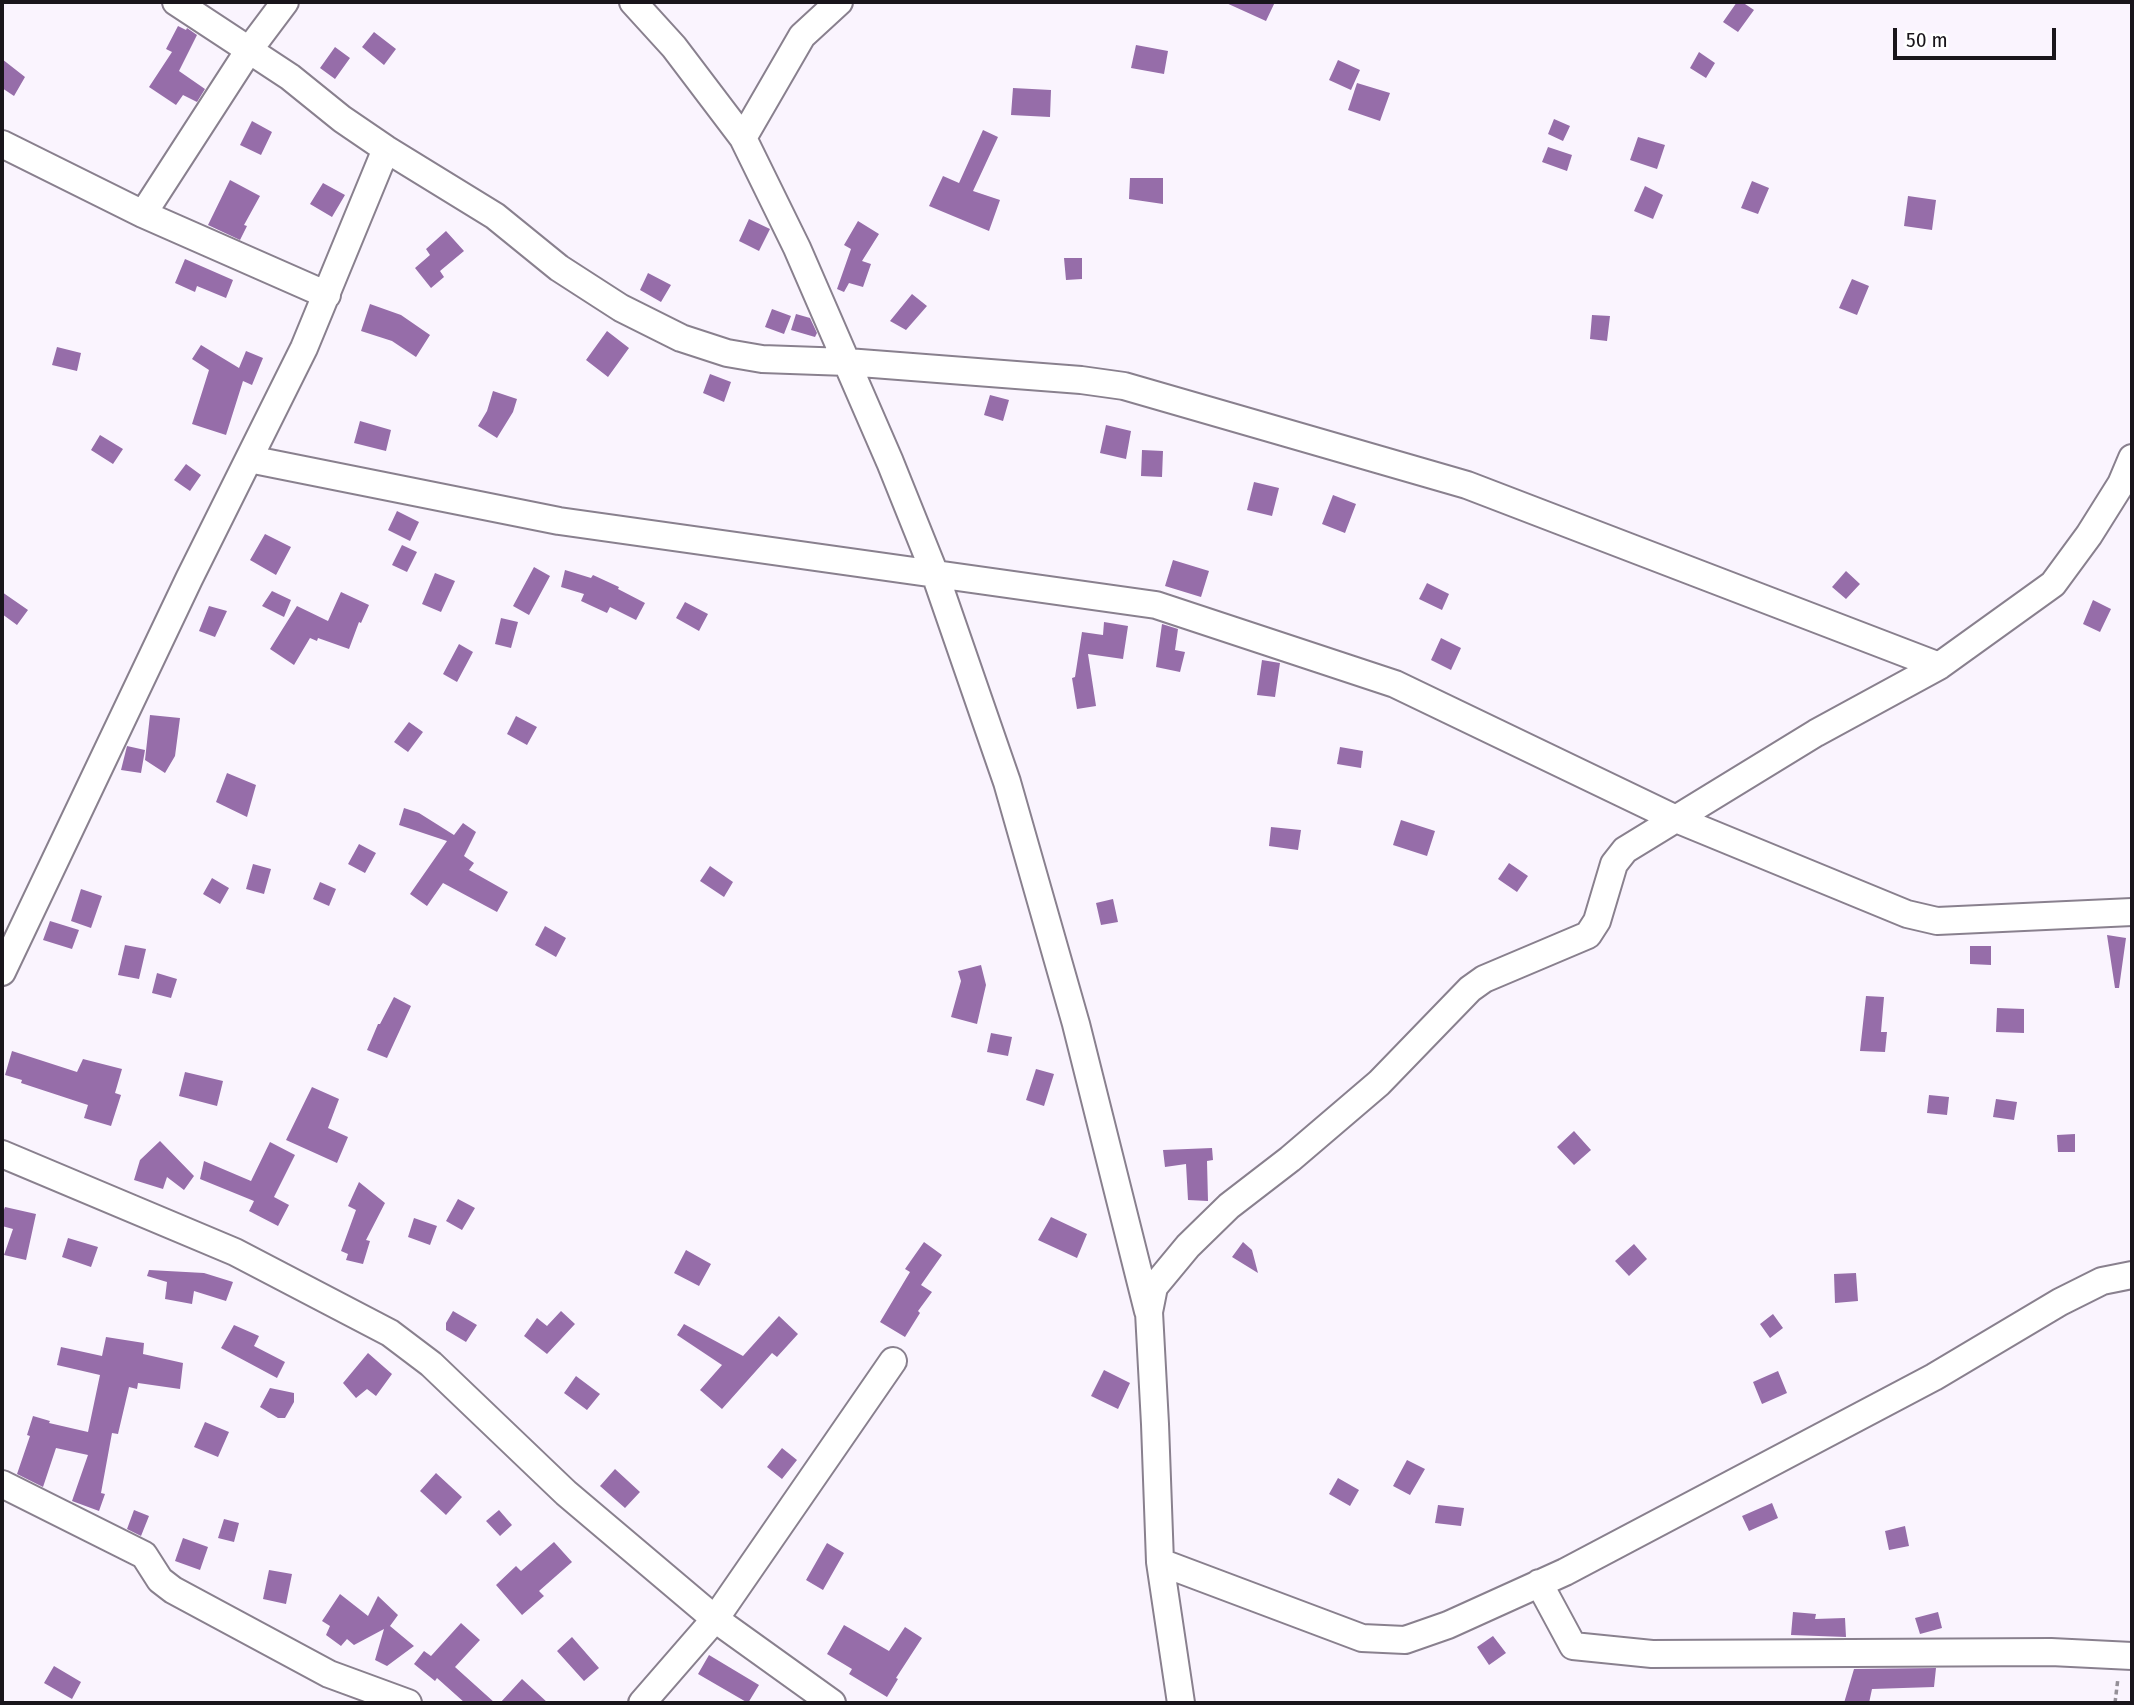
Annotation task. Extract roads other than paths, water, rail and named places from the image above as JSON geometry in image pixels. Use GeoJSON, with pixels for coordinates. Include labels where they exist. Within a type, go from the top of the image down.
{"type":"FeatureCollection","features":[{"type":"Feature","properties":{"kind":"street"},"geometry":{"type":"LineString","coordinates":[[176,2],[290,77],[342,119],[386,149],[495,216],[559,268],[621,308],[681,338],[727,353],[762,359],[847,362],[1081,380],[1124,386],[1467,485],[1939,666]]}},
{"type":"Feature","properties":{"kind":"street"},"geometry":{"type":"LineString","coordinates":[[143,214],[249,50],[285,2]]}},
{"type":"Feature","properties":{"kind":"street"},"geometry":{"type":"LineString","coordinates":[[633,2],[674,47],[743,138],[797,248],[935,574],[1007,782],[1076,1024],[1149,1312],[1160,1562],[1181,1703]]}},
{"type":"Feature","properties":{"kind":"street"},"geometry":{"type":"LineString","coordinates":[[743,138],[802,36],[839,2]]}},
{"type":"Feature","properties":{"kind":"street"},"geometry":{"type":"LineString","coordinates":[[2,144],[143,214],[327,295]]}},
{"type":"Feature","properties":{"kind":"street"},"geometry":{"type":"LineString","coordinates":[[2,972],[189,579],[304,348],[386,149]]}},
{"type":"Feature","properties":{"kind":"street"},"geometry":{"type":"LineString","coordinates":[[1149,1312],[1154,1287],[1188,1246],[1229,1206],[1379,1083],[1470,989],[1484,979],[1588,935],[1597,921],[1614,864],[1625,850],[1816,733],[1939,666],[2053,584],[2089,535],[2121,484],[2132,458]]}},
{"type":"Feature","properties":{"kind":"street"},"geometry":{"type":"LineString","coordinates":[[249,459],[559,521],[1156,605],[1395,684],[1676,819],[1907,914],[1937,921],[2132,912]]}},
{"type":"Feature","properties":{"kind":"street"},"geometry":{"type":"LineString","coordinates":[[2089,535],[2132,506]]}},
{"type":"Feature","properties":{"kind":"street"},"geometry":{"type":"LineString","coordinates":[[2,1154],[235,1252],[390,1333],[431,1364],[566,1493],[715,1619],[832,1703]]}},
{"type":"Feature","properties":{"kind":"street"},"geometry":{"type":"LineString","coordinates":[[1160,1562],[1362,1638],[1405,1640],[1448,1625],[1539,1583],[1934,1377],[2060,1302],[2102,1281],[2132,1275]]}},
{"type":"Feature","properties":{"kind":"street"},"geometry":{"type":"LineString","coordinates":[[642,1703],[715,1619],[893,1361]]}},
{"type":"Feature","properties":{"kind":"street"},"geometry":{"type":"LineString","coordinates":[[2,1484],[144,1555],[160,1580],[185,1597],[328,1674],[408,1703]]}},
{"type":"Feature","properties":{"kind":"street"},"geometry":{"type":"LineString","coordinates":[[1539,1583],[1573,1646],[1652,1654],[2051,1652],[2132,1656]]}}]}
